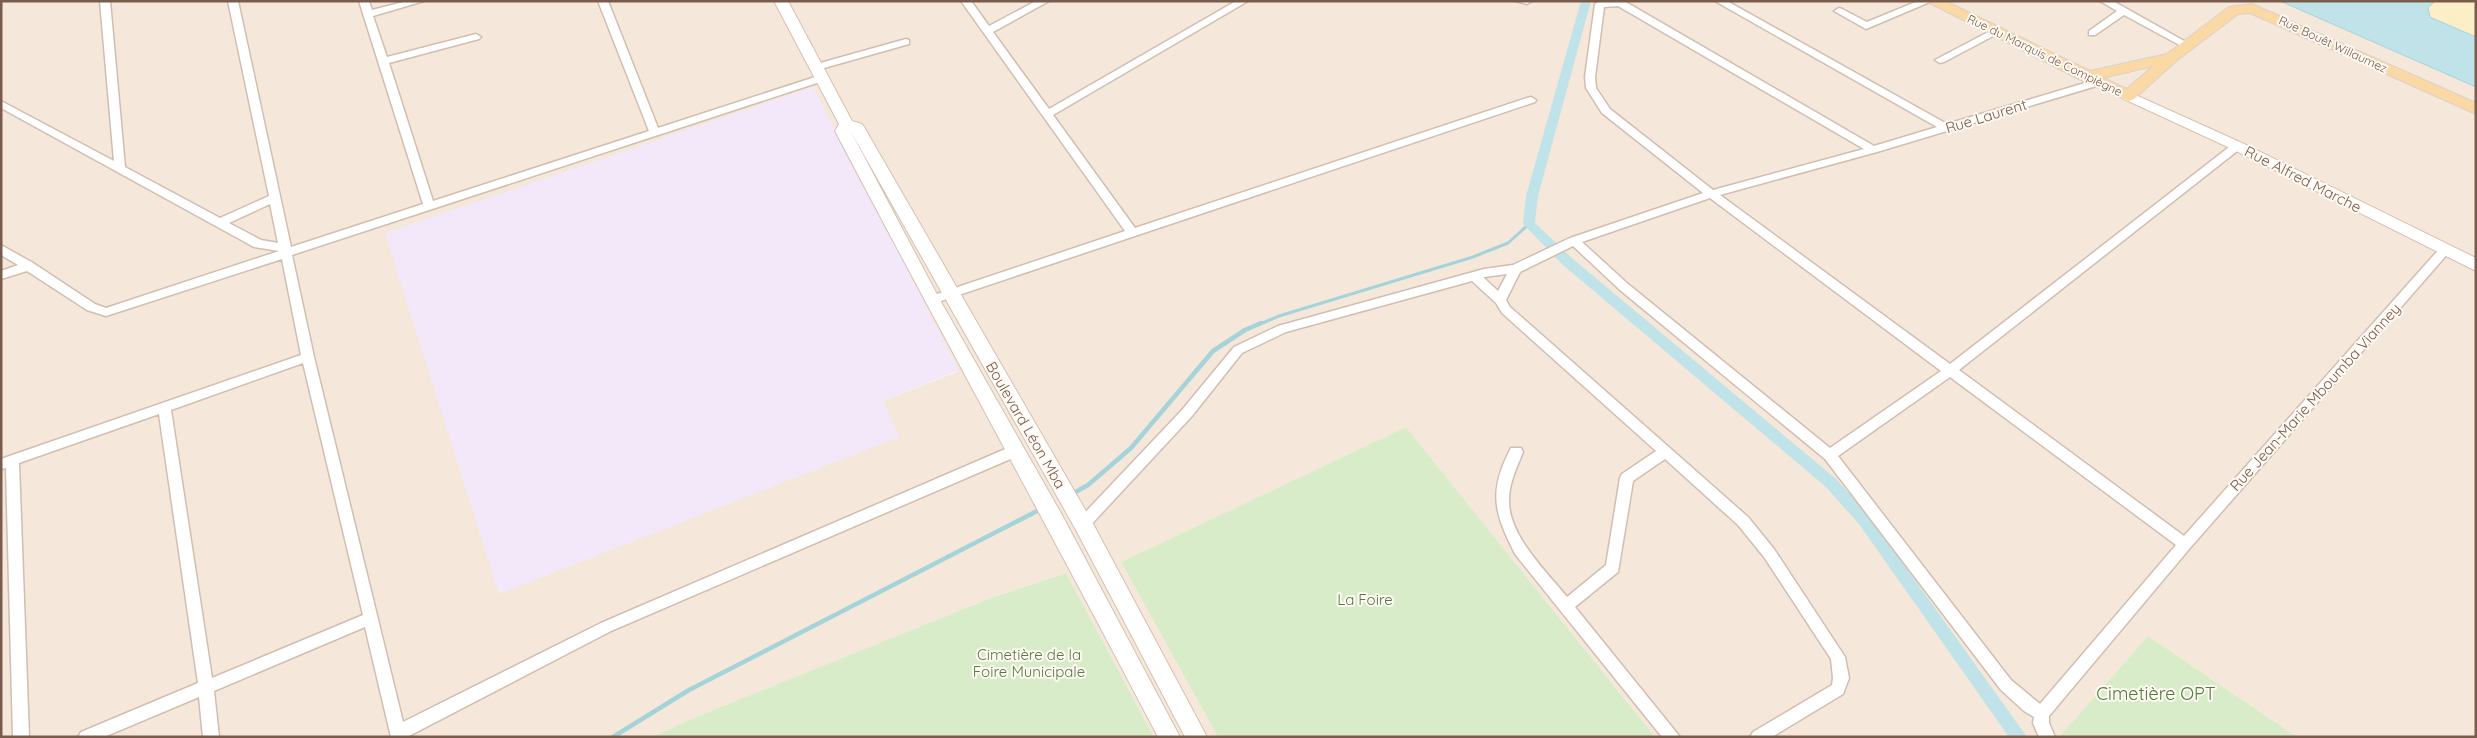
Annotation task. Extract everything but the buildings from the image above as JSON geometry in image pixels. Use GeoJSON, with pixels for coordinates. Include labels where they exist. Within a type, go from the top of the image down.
{"type":"FeatureCollection","features":[{"type":"Feature","properties":{"kind":"main road","name":"Rue du Marquis de Compiègne"},"geometry":{"type":"LineString","coordinates":[[1933,1],[2129,96]]}},
{"type":"Feature","properties":{"kind":"main road","name":"Rue Bouêt Willaumez"},"geometry":{"type":"LineString","coordinates":[[2129,96],[2171,58],[2234,10],[2252,8],[2476,109]]}},
{"type":"Feature","properties":{"kind":"main road"},"geometry":{"type":"LineString","coordinates":[[2093,80],[2171,58]]}},
{"type":"Feature","properties":{"kind":"street"},"geometry":{"type":"LineString","coordinates":[[105,1],[120,168]]}},
{"type":"Feature","properties":{"kind":"street"},"geometry":{"type":"LineString","coordinates":[[233,1],[308,357],[399,734],[606,627],[1015,451]]}},
{"type":"Feature","properties":{"kind":"street"},"geometry":{"type":"LineString","coordinates":[[364,1],[429,206]]}},
{"type":"Feature","properties":{"kind":"street"},"geometry":{"type":"LineString","coordinates":[[368,14],[419,1]]}},
{"type":"Feature","properties":{"kind":"street"},"geometry":{"type":"LineString","coordinates":[[603,1],[654,132]]}},
{"type":"Feature","properties":{"kind":"street","name":"Boulevard Léon Mba"},"geometry":{"type":"LineString","coordinates":[[781,1],[846,124],[857,127],[1083,524],[1196,737]]}},
{"type":"Feature","properties":{"kind":"street"},"geometry":{"type":"LineString","coordinates":[[966,1],[1132,233]]}},
{"type":"Feature","properties":{"kind":"street"},"geometry":{"type":"LineString","coordinates":[[988,31],[1044,1]]}},
{"type":"Feature","properties":{"kind":"street"},"geometry":{"type":"LineString","coordinates":[[1046,115],[1243,1]]}},
{"type":"Feature","properties":{"kind":"street"},"geometry":{"type":"LineString","coordinates":[[1521,1],[1527,1]]}},
{"type":"Feature","properties":{"kind":"street"},"geometry":{"type":"LineString","coordinates":[[1720,1],[1946,128]]}},
{"type":"Feature","properties":{"kind":"street"},"geometry":{"type":"LineString","coordinates":[[1839,11],[1866,26],[1927,1]]}},
{"type":"Feature","properties":{"kind":"street"},"geometry":{"type":"LineString","coordinates":[[2105,1],[2188,46]]}},
{"type":"Feature","properties":{"kind":"street"},"geometry":{"type":"LineString","coordinates":[[1874,150],[1620,3],[1600,4],[1590,77],[1591,88],[1606,111],[1710,194],[2185,544]]}},
{"type":"Feature","properties":{"kind":"street"},"geometry":{"type":"LineString","coordinates":[[2092,33],[2124,11]]}},
{"type":"Feature","properties":{"kind":"street"},"geometry":{"type":"LineString","coordinates":[[1940,60],[1994,32]]}},
{"type":"Feature","properties":{"kind":"street"},"geometry":{"type":"LineString","coordinates":[[384,62],[476,37]]}},
{"type":"Feature","properties":{"kind":"street"},"geometry":{"type":"LineString","coordinates":[[1,249],[91,307],[106,312],[285,250],[429,206],[654,132],[906,42]]}},
{"type":"Feature","properties":{"kind":"street","name":"Rue Laurent"},"geometry":{"type":"LineString","coordinates":[[1083,524],[1187,413],[1238,350],[1282,329],[1474,276],[1515,269],[1542,258],[1570,242],[1710,194],[1874,150],[2093,80]]}},
{"type":"Feature","properties":{"kind":"street","name":"Rue Alfred Marche"},"geometry":{"type":"LineString","coordinates":[[2129,96],[2237,146],[2476,265]]}},
{"type":"Feature","properties":{"kind":"street"},"geometry":{"type":"LineString","coordinates":[[932,300],[1531,100]]}},
{"type":"Feature","properties":{"kind":"street"},"geometry":{"type":"LineString","coordinates":[[1,104],[264,246],[285,250]]}},
{"type":"Feature","properties":{"kind":"street","name":"Boulevard Léon Mba"},"geometry":{"type":"LineString","coordinates":[[846,124],[842,132],[932,300],[1064,538],[1169,737]]}},
{"type":"Feature","properties":{"kind":"street"},"geometry":{"type":"LineString","coordinates":[[1830,455],[1951,370],[2237,146]]}},
{"type":"Feature","properties":{"kind":"street"},"geometry":{"type":"LineString","coordinates":[[220,223],[274,198]]}},
{"type":"Feature","properties":{"kind":"street"},"geometry":{"type":"LineString","coordinates":[[1570,242],[1830,455],[1994,671],[2029,706],[2042,712],[2041,723],[2047,737]]}},
{"type":"Feature","properties":{"kind":"street","name":"Rue Jean-Marie Mboumba Vianney"},"geometry":{"type":"LineString","coordinates":[[2042,712],[2185,544],[2446,250]]}},
{"type":"Feature","properties":{"kind":"street"},"geometry":{"type":"LineString","coordinates":[[1,275],[29,266]]}},
{"type":"Feature","properties":{"kind":"street"},"geometry":{"type":"LineString","coordinates":[[1500,300],[1515,269]]}},
{"type":"Feature","properties":{"kind":"street"},"geometry":{"type":"LineString","coordinates":[[1474,276],[1500,300],[1506,310],[1743,521],[1769,553],[1838,657],[1841,678],[1838,689],[1758,737]]}},
{"type":"Feature","properties":{"kind":"street"},"geometry":{"type":"LineString","coordinates":[[21,737],[6,462],[308,357]]}},
{"type":"Feature","properties":{"kind":"street"},"geometry":{"type":"LineString","coordinates":[[164,407],[206,686],[211,737]]}},
{"type":"Feature","properties":{"kind":"street"},"geometry":{"type":"LineString","coordinates":[[1516,452],[1501,492],[1503,516],[1520,550],[1672,737]]}},
{"type":"Feature","properties":{"kind":"street"},"geometry":{"type":"LineString","coordinates":[[1565,607],[1613,568],[1628,478],[1665,452]]}},
{"type":"Feature","properties":{"kind":"street"},"geometry":{"type":"LineString","coordinates":[[86,737],[370,619]]}},
{"type":"Feature","properties":{"kind":"shaded area"},"geometry":{"type":"Polygon","coordinates":[[[1,1],[2280,1],[2476,87],[2476,737],[2297,737],[2148,636],[2059,737],[1655,737],[1406,427],[1121,562],[1218,737],[1154,737],[1066,573],[991,598],[691,719],[652,737],[1,737],[1,1]],[[385,233],[898,437],[883,401],[959,371],[385,233]]]}},
{"type":"Feature","properties":{"kind":"shaded area"},"geometry":{"type":"Polygon","coordinates":[[[813,87],[959,370],[883,401],[899,437],[499,594],[385,233],[813,87]]]}},
{"type":"Feature","properties":{"kind":"green space","name":"La Foire"},"geometry":{"type":"Polygon","coordinates":[[[1406,427],[1655,737],[1218,737],[1121,562],[1406,427]]]}},
{"type":"Feature","properties":{"kind":"green space","name":"Cimetière de la Foire Municipale"},"geometry":{"type":"Polygon","coordinates":[[[1066,573],[1154,737],[652,737],[691,719],[991,598],[1066,573]]]}},
{"type":"Feature","properties":{"kind":"green space","name":"Cimetière OPT"},"geometry":{"type":"Polygon","coordinates":[[[2148,636],[2297,737],[2059,737],[2148,636]]]}},
{"type":"Feature","properties":{"kind":"sand"},"geometry":{"type":"Polygon","coordinates":[[[2435,1],[2476,2],[2476,37],[2430,16],[2428,8],[2435,1]]]}},
{"type":"Feature","properties":{"kind":"water"},"geometry":{"type":"Polygon","coordinates":[[[2280,1],[2435,1],[2428,8],[2430,17],[2476,37],[2476,87],[2280,1]]]}},
{"type":"Feature","properties":{"kind":"waterway"},"geometry":{"type":"LineString","coordinates":[[1586,1],[1532,196],[1529,224],[1568,262],[1831,483],[1864,520],[2019,737]]}},
{"type":"Feature","properties":{"kind":"waterway"},"geometry":{"type":"LineString","coordinates":[[1258,325],[1279,316],[1473,257],[1508,243],[1529,224]]}},
{"type":"Feature","properties":{"kind":"waterway"},"geometry":{"type":"LineString","coordinates":[[1072,494],[1088,485],[1131,448],[1213,351],[1245,330],[1261,323]]}},
{"type":"Feature","properties":{"kind":"waterway"},"geometry":{"type":"LineString","coordinates":[[613,737],[689,690],[1041,509]]}},
{"type":"Feature","properties":{"kind":"waterway"},"geometry":{"type":"LineString","coordinates":[[2009,737],[2016,732]]}}]}
